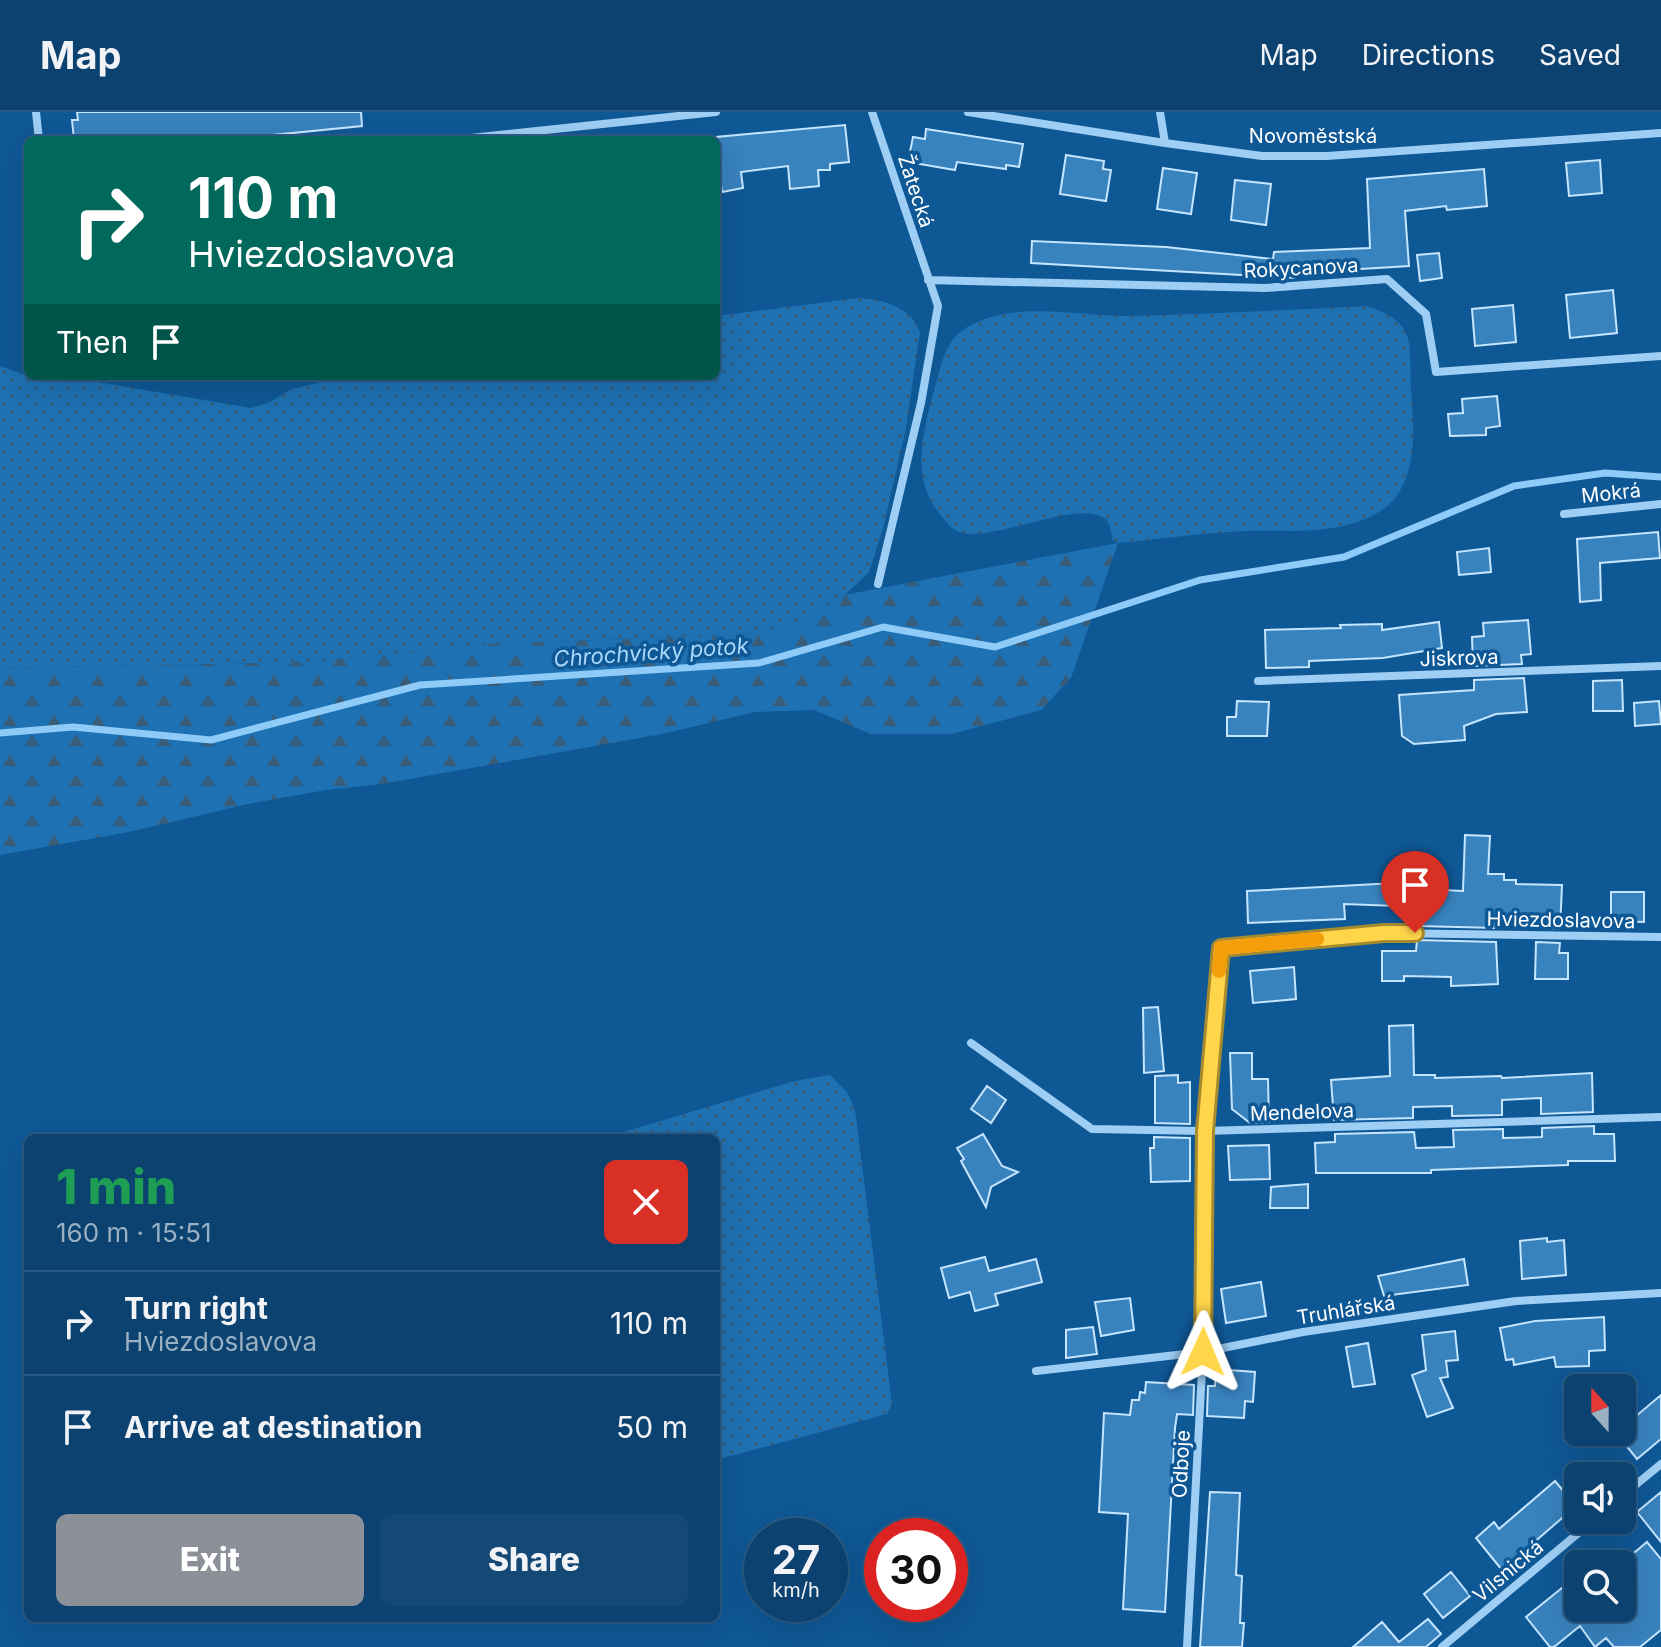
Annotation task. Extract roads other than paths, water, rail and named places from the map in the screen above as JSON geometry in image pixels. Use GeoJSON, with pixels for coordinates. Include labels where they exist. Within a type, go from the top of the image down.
{"type":"FeatureCollection","features":[{"type":"Feature","properties":{"kind":"street"},"geometry":{"type":"LineString","coordinates":[[36,112],[39,136]]}},
{"type":"Feature","properties":{"kind":"street"},"geometry":{"type":"LineString","coordinates":[[490,136],[716,112]]}},
{"type":"Feature","properties":{"kind":"street","name":"Žatecká"},"geometry":{"type":"LineString","coordinates":[[872,112],[938,306],[921,403],[878,584]]}},
{"type":"Feature","properties":{"kind":"street","name":"Novoměstská"},"geometry":{"type":"LineString","coordinates":[[968,112],[1262,156],[1327,156],[1661,133]]}},
{"type":"Feature","properties":{"kind":"street"},"geometry":{"type":"LineString","coordinates":[[1160,112],[1165,143]]}},
{"type":"Feature","properties":{"kind":"street","name":"Rokycanova"},"geometry":{"type":"LineString","coordinates":[[928,280],[1265,288],[1387,279],[1426,314],[1436,372],[1661,356]]}},
{"type":"Feature","properties":{"kind":"street","name":"Mokrá"},"geometry":{"type":"LineString","coordinates":[[1564,514],[1661,504]]}},
{"type":"Feature","properties":{"kind":"street","name":"Jiskrova"},"geometry":{"type":"LineString","coordinates":[[1258,681],[1661,666]]}},
{"type":"Feature","properties":{"kind":"street","name":"Hviezdoslavova"},"geometry":{"type":"LineString","coordinates":[[1221,948],[1384,933],[1661,937]]}},
{"type":"Feature","properties":{"kind":"street","name":"Odboje"},"geometry":{"type":"LineString","coordinates":[[1187,1647],[1203,1352],[1205,1131],[1221,948]]}},
{"type":"Feature","properties":{"kind":"street","name":"Mendelova"},"geometry":{"type":"LineString","coordinates":[[971,1043],[1092,1129],[1205,1131],[1661,1117]]}},
{"type":"Feature","properties":{"kind":"street","name":"Truhlářská"},"geometry":{"type":"LineString","coordinates":[[1036,1371],[1203,1352],[1303,1332],[1516,1301],[1661,1293]]}},
{"type":"Feature","properties":{"kind":"street"},"geometry":{"type":"LineString","coordinates":[[1636,1485],[1661,1464]]}},
{"type":"Feature","properties":{"kind":"street","name":"Vilsnická"},"geometry":{"type":"LineString","coordinates":[[1442,1647],[1577,1534]]}},
{"type":"Feature","properties":{"kind":"waterway","name":"Chrochvický potok"},"geometry":{"type":"LineString","coordinates":[[0,733],[73,727],[211,740],[420,685],[759,663],[883,627],[995,647],[1200,580],[1344,557],[1514,486],[1605,473],[1661,477]]}}]}
